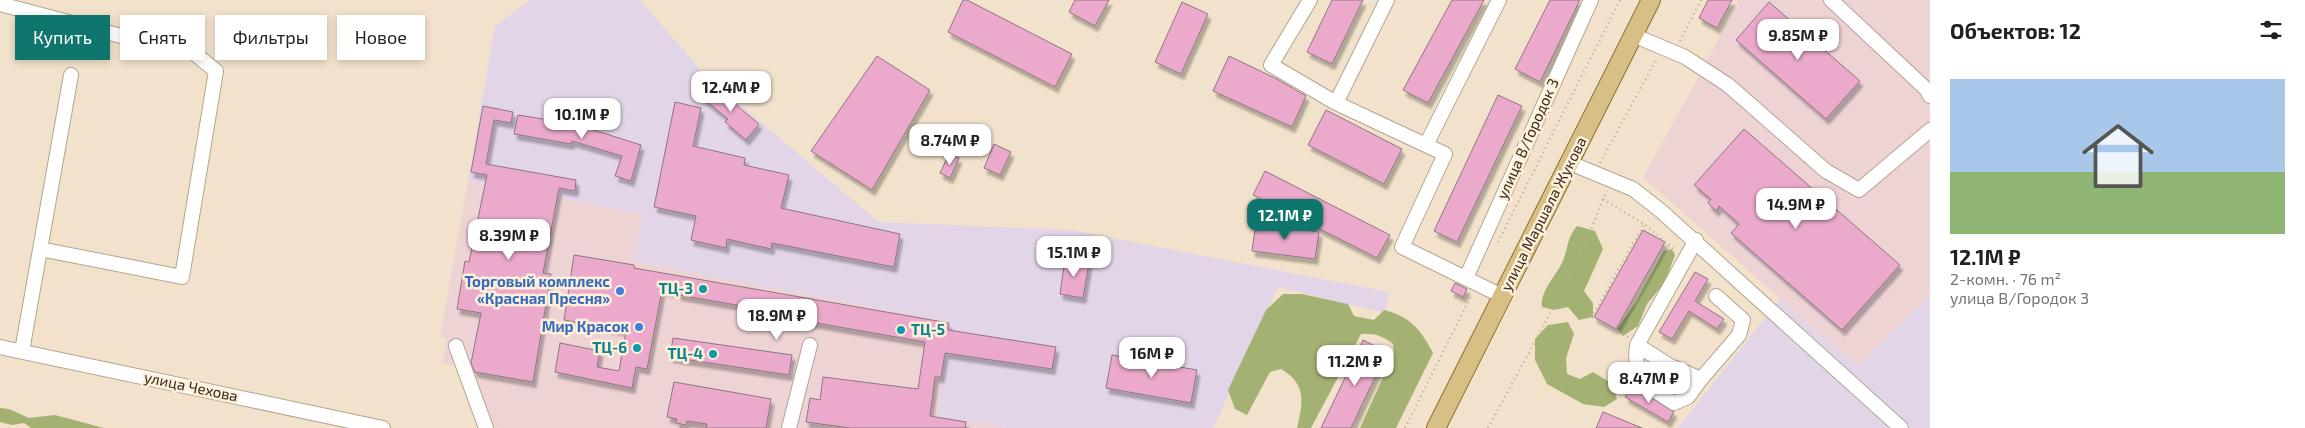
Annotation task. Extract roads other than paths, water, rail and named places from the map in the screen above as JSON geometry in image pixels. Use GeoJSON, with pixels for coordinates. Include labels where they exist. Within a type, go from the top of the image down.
{"type":"FeatureCollection","features":[{"type":"Feature","properties":{"kind":"main road","name":"улица Маршала Жукова"},"geometry":{"type":"LineString","coordinates":[[1436,428],[1651,0]]}},
{"type":"Feature","properties":{"kind":"street"},"geometry":{"type":"LineString","coordinates":[[1310,0],[1271,65],[1336,103],[1445,154],[1402,247],[1502,296]]}},
{"type":"Feature","properties":{"kind":"street"},"geometry":{"type":"LineString","coordinates":[[1336,103],[1386,0]]}},
{"type":"Feature","properties":{"kind":"street"},"geometry":{"type":"LineString","coordinates":[[1426,145],[1499,0]]}},
{"type":"Feature","properties":{"kind":"street","name":"улица В/Городок 3"},"geometry":{"type":"LineString","coordinates":[[1466,278],[1591,0]]}},
{"type":"Feature","properties":{"kind":"street"},"geometry":{"type":"LineString","coordinates":[[1830,0],[1926,90],[1930,96]]}},
{"type":"Feature","properties":{"kind":"street"},"geometry":{"type":"LineString","coordinates":[[0,4],[144,42],[194,53],[216,71],[182,277],[40,249]]}},
{"type":"Feature","properties":{"kind":"street"},"geometry":{"type":"LineString","coordinates":[[1633,35],[1668,50],[1728,85],[1826,171],[1859,190],[1930,130]]}},
{"type":"Feature","properties":{"kind":"street"},"geometry":{"type":"LineString","coordinates":[[22,351],[71,74]]}},
{"type":"Feature","properties":{"kind":"street"},"geometry":{"type":"LineString","coordinates":[[1570,163],[1633,189],[1696,240],[1901,428]]}},
{"type":"Feature","properties":{"kind":"street"},"geometry":{"type":"LineString","coordinates":[[1696,240],[1638,344],[1635,360],[1645,384],[1674,403],[1688,397],[1738,335],[1743,320],[1716,296]]}},
{"type":"Feature","properties":{"kind":"street"},"geometry":{"type":"LineString","coordinates":[[1638,344],[1670,366],[1701,379]]}},
{"type":"Feature","properties":{"kind":"street"},"geometry":{"type":"LineString","coordinates":[[789,428],[810,345]]}},
{"type":"Feature","properties":{"kind":"street"},"geometry":{"type":"LineString","coordinates":[[456,346],[486,428]]}},
{"type":"Feature","properties":{"kind":"street","name":"улица Чехова"},"geometry":{"type":"LineString","coordinates":[[0,347],[383,428]]}},
{"type":"Feature","properties":{"kind":"place","name":"ТЦ-3"},"geometry":{"type":"Point","coordinates":[703,289]}},
{"type":"Feature","properties":{"kind":"place","name":"Торговый комплекс «Красная Пресня»"},"geometry":{"type":"Point","coordinates":[620,291]}},
{"type":"Feature","properties":{"kind":"place","name":"Мир Красок"},"geometry":{"type":"Point","coordinates":[639,327]}},
{"type":"Feature","properties":{"kind":"place","name":"ТЦ-5"},"geometry":{"type":"Point","coordinates":[901,330]}},
{"type":"Feature","properties":{"kind":"place","name":"ТЦ-6"},"geometry":{"type":"Point","coordinates":[637,348]}},
{"type":"Feature","properties":{"kind":"place","name":"ТЦ-4"},"geometry":{"type":"Point","coordinates":[713,354]}}]}
